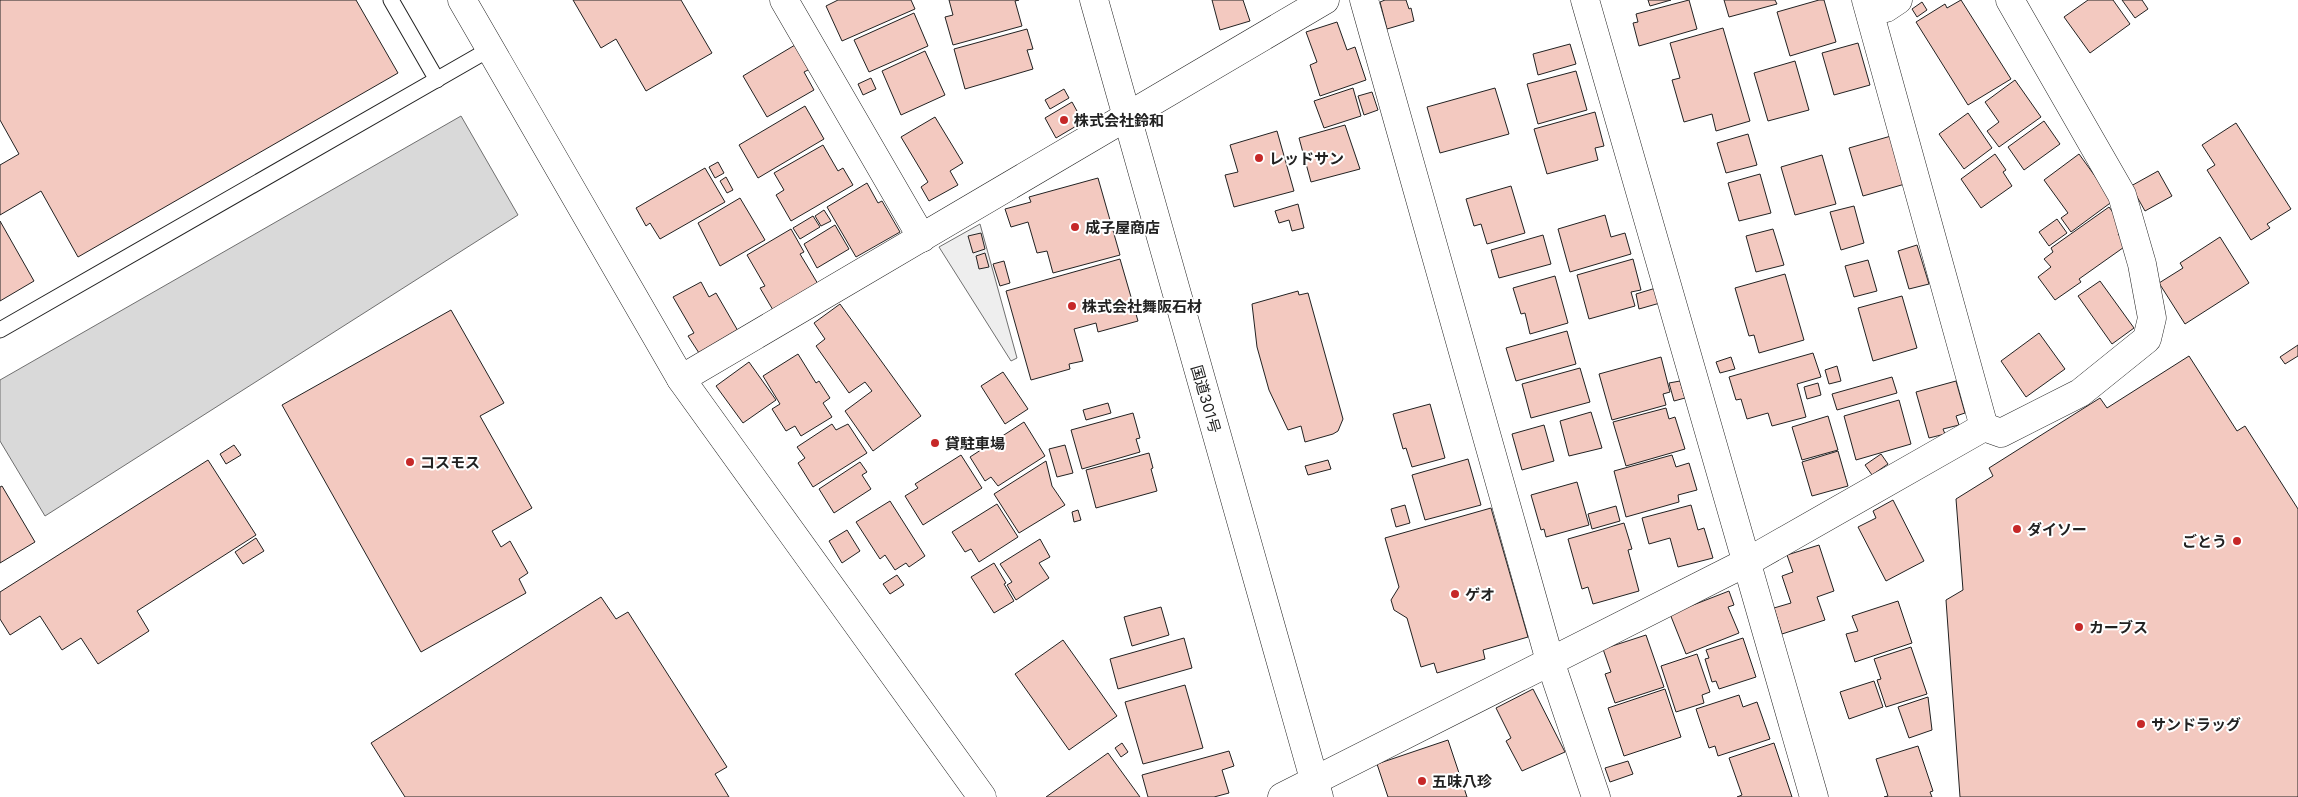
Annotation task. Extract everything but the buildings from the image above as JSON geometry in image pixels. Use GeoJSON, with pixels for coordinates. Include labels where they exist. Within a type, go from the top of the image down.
{"type":"FeatureCollection","features":[{"type":"Feature","properties":{"kind":"main road"},"geometry":{"type":"LineString","coordinates":[[462,0],[681,379],[982,797]]}},
{"type":"Feature","properties":{"kind":"main road"},"geometry":{"type":"LineString","coordinates":[[784,0],[922,238]]}},
{"type":"Feature","properties":{"kind":"main road","name":"国道301号"},"geometry":{"type":"LineString","coordinates":[[1094,0],[1316,789]]}},
{"type":"Feature","properties":{"kind":"main road"},"geometry":{"type":"LineString","coordinates":[[681,379],[1325,0]]}},
{"type":"Feature","properties":{"kind":"main road"},"geometry":{"type":"LineString","coordinates":[[1364,0],[1550,661],[1596,797]]}},
{"type":"Feature","properties":{"kind":"main road"},"geometry":{"type":"LineString","coordinates":[[1585,0],[1814,797]]}},
{"type":"Feature","properties":{"kind":"main road"},"geometry":{"type":"LineString","coordinates":[[1898,0],[1886,8],[1868,6],[1984,427]]}},
{"type":"Feature","properties":{"kind":"main road"},"geometry":{"type":"LineString","coordinates":[[1282,797],[1316,789],[1550,661],[1747,562],[1984,427],[2001,433],[2080,393],[2147,339],[2152,318],[2142,264],[2122,195],[2010,0]]}},
{"type":"Feature","properties":{"kind":"lane"},"geometry":{"type":"LineString","coordinates":[[391,0],[436,80]]}},
{"type":"Feature","properties":{"kind":"lane"},"geometry":{"type":"LineString","coordinates":[[0,330],[490,49]]}},
{"type":"Feature","properties":{"kind":"shaded area"},"geometry":{"type":"Polygon","coordinates":[[[461,116],[518,215],[45,516],[0,441],[0,380],[461,116]]]}},
{"type":"Feature","properties":{"kind":"shaded area"},"geometry":{"type":"Polygon","coordinates":[[[980,224],[1017,358],[1011,361],[939,247],[980,224]]]}},
{"type":"Feature","properties":{"kind":"place","name":"株式会社鈴和"},"geometry":{"type":"Point","coordinates":[1064,120]}},
{"type":"Feature","properties":{"kind":"place","name":"レッドサン"},"geometry":{"type":"Point","coordinates":[1259,158]}},
{"type":"Feature","properties":{"kind":"place","name":"成子屋商店"},"geometry":{"type":"Point","coordinates":[1075,227]}},
{"type":"Feature","properties":{"kind":"place","name":"株式会社舞阪石材"},"geometry":{"type":"Point","coordinates":[1072,306]}},
{"type":"Feature","properties":{"kind":"place","name":"貸駐車場"},"geometry":{"type":"Point","coordinates":[935,443]}},
{"type":"Feature","properties":{"kind":"place","name":"コスモス"},"geometry":{"type":"Point","coordinates":[410,462]}},
{"type":"Feature","properties":{"kind":"place","name":"ダイソー"},"geometry":{"type":"Point","coordinates":[2017,529]}},
{"type":"Feature","properties":{"kind":"place","name":"ごとう"},"geometry":{"type":"Point","coordinates":[2237,541]}},
{"type":"Feature","properties":{"kind":"place","name":"ゲオ"},"geometry":{"type":"Point","coordinates":[1455,594]}},
{"type":"Feature","properties":{"kind":"place","name":"カーブス"},"geometry":{"type":"Point","coordinates":[2079,627]}},
{"type":"Feature","properties":{"kind":"place","name":"サンドラッグ"},"geometry":{"type":"Point","coordinates":[2141,724]}},
{"type":"Feature","properties":{"kind":"place","name":"五味八珍"},"geometry":{"type":"Point","coordinates":[1422,781]}}]}
